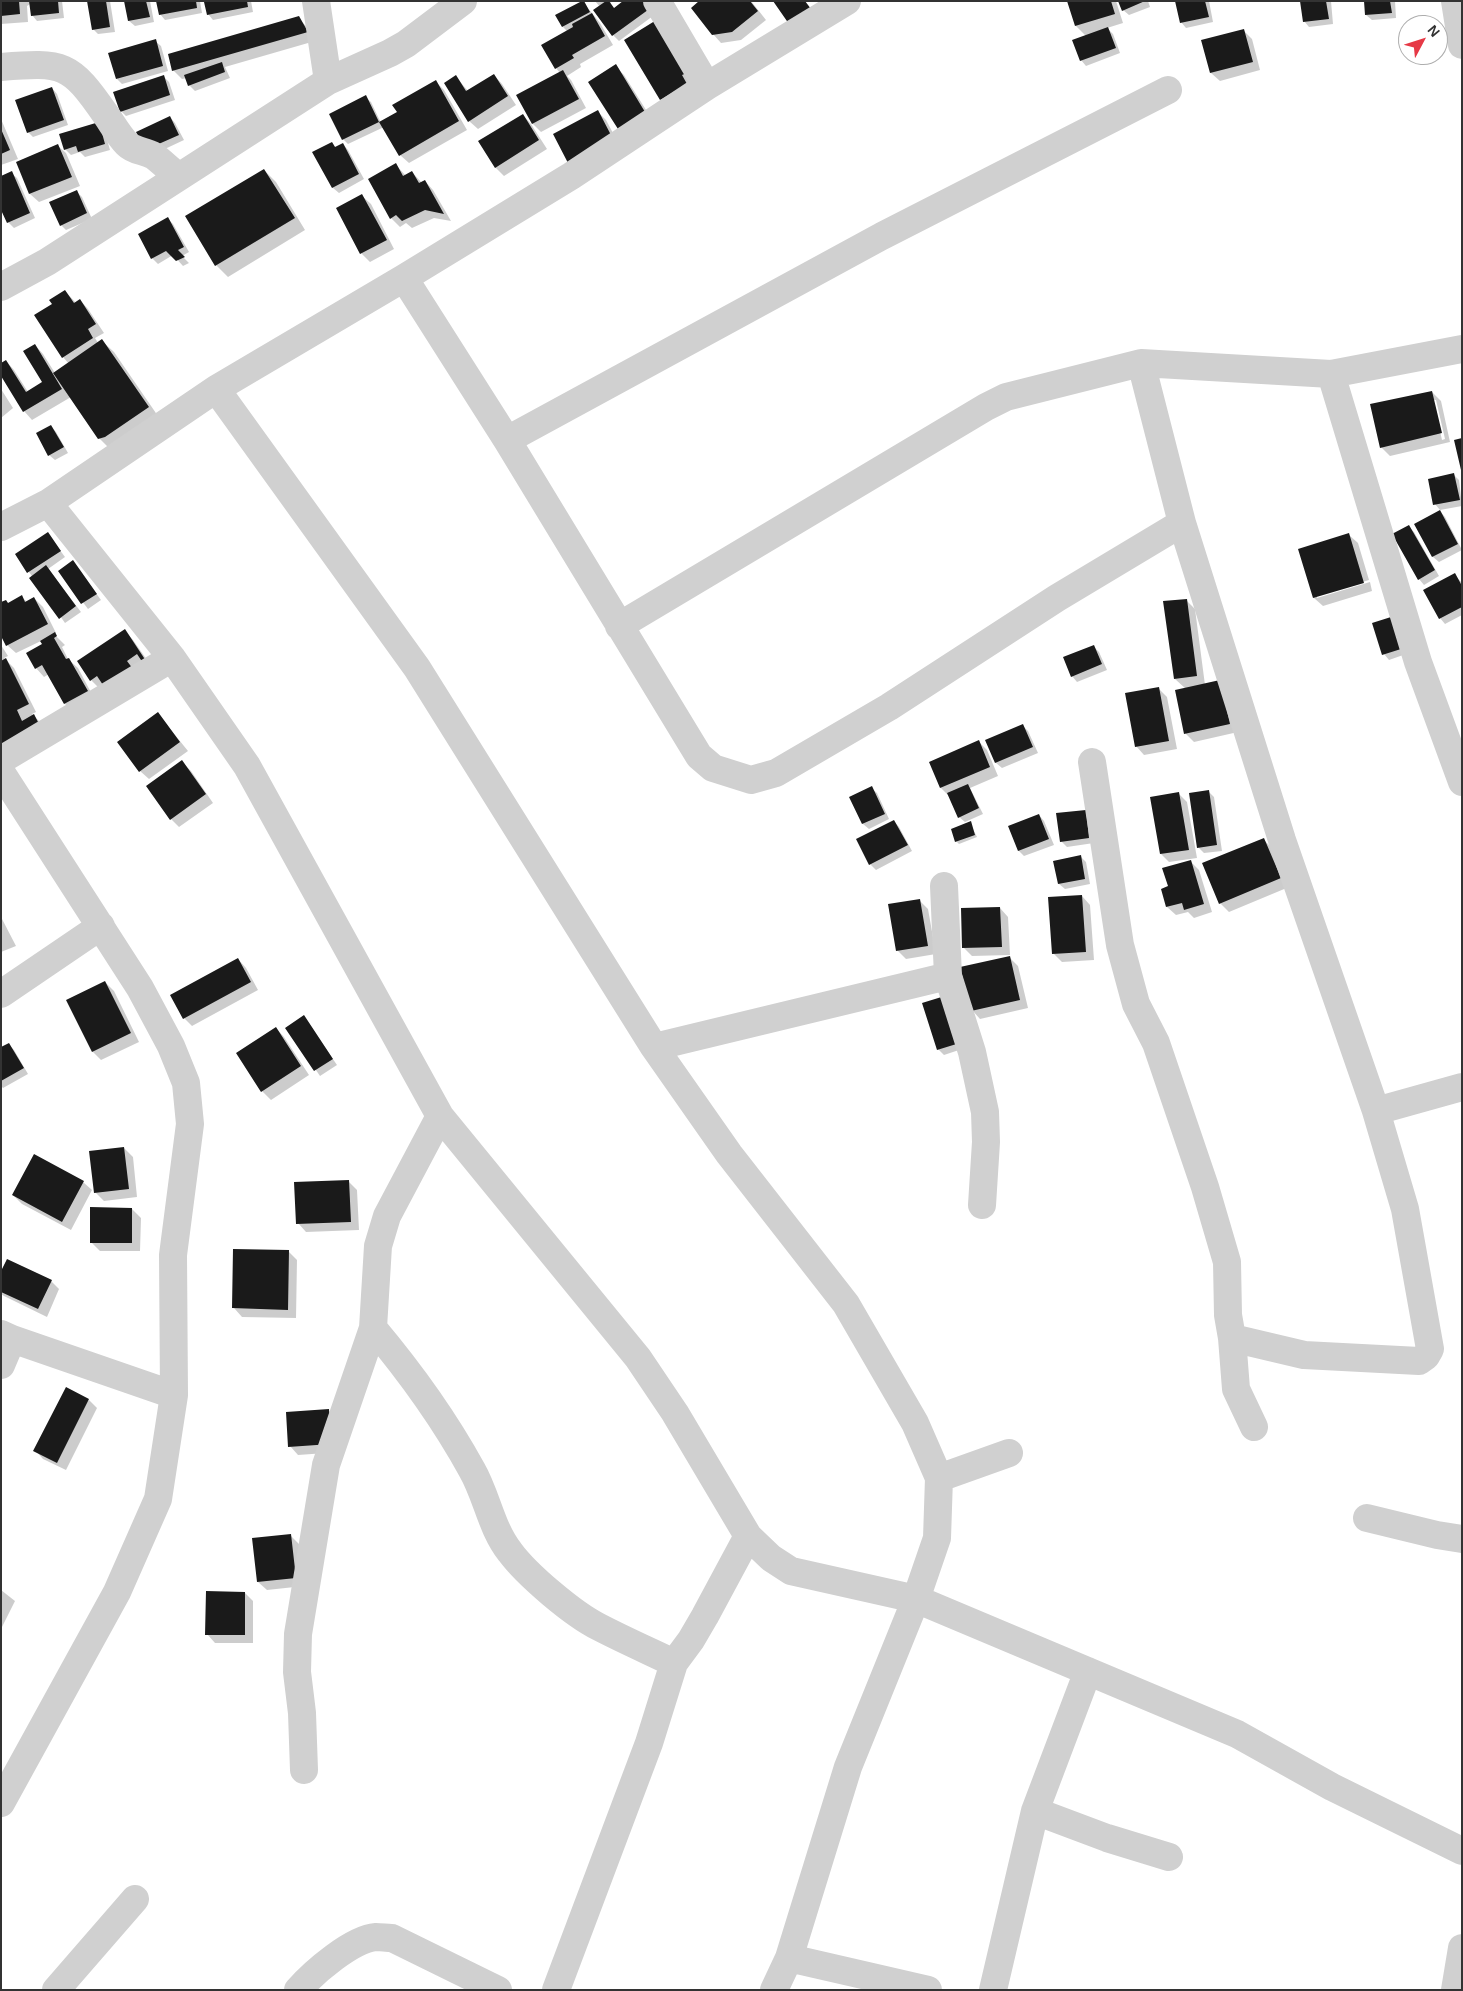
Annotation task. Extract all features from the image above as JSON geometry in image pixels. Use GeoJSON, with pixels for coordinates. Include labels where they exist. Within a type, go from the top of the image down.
{"type":"FeatureCollection","features":[{"type":"Feature","properties":{"kind":"street"},"geometry":{"type":"LineString","coordinates":[[316,1],[328,81]]}},
{"type":"Feature","properties":{"kind":"street"},"geometry":{"type":"LineString","coordinates":[[1,287],[46,262],[328,81],[406,44],[463,1]]}},
{"type":"Feature","properties":{"kind":"street"},"geometry":{"type":"LineString","coordinates":[[657,1],[708,86]]}},
{"type":"Feature","properties":{"kind":"street"},"geometry":{"type":"LineString","coordinates":[[1,526],[48,503],[216,389],[404,278],[579,171],[708,86],[847,1]]}},
{"type":"Feature","properties":{"kind":"street"},"geometry":{"type":"LineString","coordinates":[[1455,1],[1462,45]]}},
{"type":"Feature","properties":{"kind":"street"},"geometry":{"type":"LineString","coordinates":[[1,66],[32,64],[59,66],[74,74],[88,89],[125,142],[134,150],[155,157],[178,176]]}},
{"type":"Feature","properties":{"kind":"street"},"geometry":{"type":"LineString","coordinates":[[507,440],[882,236],[1168,90]]}},
{"type":"Feature","properties":{"kind":"street"},"geometry":{"type":"LineString","coordinates":[[404,278],[507,440],[699,756],[713,768],[752,780],[776,773],[874,716],[1057,598],[1182,523]]}},
{"type":"Feature","properties":{"kind":"street"},"geometry":{"type":"LineString","coordinates":[[619,626],[1006,397],[1141,363],[1332,374],[1462,349]]}},
{"type":"Feature","properties":{"kind":"street"},"geometry":{"type":"LineString","coordinates":[[1141,363],[1182,523],[1282,840],[1376,1111],[1405,1209],[1430,1349],[1426,1356],[1419,1361],[1304,1355],[1232,1338]]}},
{"type":"Feature","properties":{"kind":"street"},"geometry":{"type":"LineString","coordinates":[[1332,374],[1418,662],[1462,782]]}},
{"type":"Feature","properties":{"kind":"street"},"geometry":{"type":"LineString","coordinates":[[216,389],[417,668],[654,1047],[729,1154],[846,1304],[915,1423],[939,1478],[938,1530],[916,1599],[848,1767],[788,1958],[774,1990]]}},
{"type":"Feature","properties":{"kind":"street"},"geometry":{"type":"LineString","coordinates":[[48,503],[172,658],[247,766],[440,1116],[638,1358],[675,1413],[748,1536],[770,1558],[791,1572],[916,1599],[1237,1734],[1332,1787],[1462,1851]]}},
{"type":"Feature","properties":{"kind":"street"},"geometry":{"type":"LineString","coordinates":[[1,760],[172,658]]}},
{"type":"Feature","properties":{"kind":"street"},"geometry":{"type":"LineString","coordinates":[[1092,762],[1120,945],[1136,1004],[1156,1043],[1205,1187],[1227,1262],[1228,1315],[1232,1338],[1236,1389],[1254,1427]]}},
{"type":"Feature","properties":{"kind":"street"},"geometry":{"type":"LineString","coordinates":[[1,772],[140,988],[171,1046],[186,1083],[190,1124],[173,1255],[174,1394],[158,1499],[117,1592],[1,1803]]}},
{"type":"Feature","properties":{"kind":"street"},"geometry":{"type":"LineString","coordinates":[[944,886],[948,976],[972,1052],[984,1112],[986,1142],[982,1205]]}},
{"type":"Feature","properties":{"kind":"street"},"geometry":{"type":"LineString","coordinates":[[1,994],[101,926]]}},
{"type":"Feature","properties":{"kind":"street"},"geometry":{"type":"LineString","coordinates":[[654,1047],[948,976]]}},
{"type":"Feature","properties":{"kind":"street"},"geometry":{"type":"LineString","coordinates":[[1376,1111],[1462,1087]]}},
{"type":"Feature","properties":{"kind":"street"},"geometry":{"type":"LineString","coordinates":[[304,1770],[302,1713],[297,1672],[298,1634],[326,1465],[373,1328],[378,1246],[387,1216],[440,1116]]}},
{"type":"Feature","properties":{"kind":"street"},"geometry":{"type":"LineString","coordinates":[[373,1328],[400,1360],[442,1418],[473,1472],[501,1540],[510,1554],[572,1610],[598,1627],[674,1663]]}},
{"type":"Feature","properties":{"kind":"street"},"geometry":{"type":"LineString","coordinates":[[1,1366],[6,1337],[174,1394]]}},
{"type":"Feature","properties":{"kind":"street"},"geometry":{"type":"LineString","coordinates":[[939,1478],[1009,1453]]}},
{"type":"Feature","properties":{"kind":"street"},"geometry":{"type":"LineString","coordinates":[[1367,1518],[1462,1539]]}},
{"type":"Feature","properties":{"kind":"street"},"geometry":{"type":"LineString","coordinates":[[556,1990],[649,1743],[674,1663],[691,1640],[705,1616],[748,1536]]}},
{"type":"Feature","properties":{"kind":"street"},"geometry":{"type":"LineString","coordinates":[[993,1990],[1035,1811],[1088,1671]]}},
{"type":"Feature","properties":{"kind":"street"},"geometry":{"type":"LineString","coordinates":[[1035,1811],[1107,1838],[1169,1858]]}},
{"type":"Feature","properties":{"kind":"street"},"geometry":{"type":"LineString","coordinates":[[56,1990],[135,1899]]}},
{"type":"Feature","properties":{"kind":"street"},"geometry":{"type":"LineString","coordinates":[[298,1990],[309,1978],[339,1954],[375,1937],[392,1938],[498,1990]]}},
{"type":"Feature","properties":{"kind":"street"},"geometry":{"type":"LineString","coordinates":[[1455,1990],[1462,1948]]}},
{"type":"Feature","properties":{"kind":"street"},"geometry":{"type":"LineString","coordinates":[[788,1958],[928,1990]]}},
{"type":"Feature","properties":{"kind":"building"},"geometry":{"type":"Polygon","coordinates":[[[1,1],[19,1],[20,14],[1,16],[1,1]]]}},
{"type":"Feature","properties":{"kind":"building"},"geometry":{"type":"Polygon","coordinates":[[[29,1],[58,1],[59,13],[31,16],[29,1]]]}},
{"type":"Feature","properties":{"kind":"building"},"geometry":{"type":"Polygon","coordinates":[[[87,1],[106,1],[110,27],[92,30],[87,1]]]}},
{"type":"Feature","properties":{"kind":"building"},"geometry":{"type":"Polygon","coordinates":[[[124,1],[146,1],[150,17],[128,21],[124,1]]]}},
{"type":"Feature","properties":{"kind":"building"},"geometry":{"type":"Polygon","coordinates":[[[156,1],[196,1],[197,8],[159,15],[156,1]]]}},
{"type":"Feature","properties":{"kind":"building"},"geometry":{"type":"Polygon","coordinates":[[[247,1],[248,7],[207,15],[204,2],[247,1]]]}},
{"type":"Feature","properties":{"kind":"building"},"geometry":{"type":"Polygon","coordinates":[[[584,1],[590,12],[562,27],[555,15],[584,1]]]}},
{"type":"Feature","properties":{"kind":"building"},"geometry":{"type":"Polygon","coordinates":[[[609,1],[614,8],[623,1],[648,1],[652,7],[612,36],[593,10],[609,1]]]}},
{"type":"Feature","properties":{"kind":"building"},"geometry":{"type":"Polygon","coordinates":[[[699,1],[750,1],[758,11],[732,32],[712,35],[691,8],[699,1]]]}},
{"type":"Feature","properties":{"kind":"building"},"geometry":{"type":"Polygon","coordinates":[[[773,1],[805,1],[811,9],[789,24],[773,1]]]}},
{"type":"Feature","properties":{"kind":"building"},"geometry":{"type":"Polygon","coordinates":[[[1067,1],[1111,1],[1115,14],[1075,26],[1067,1]]]}},
{"type":"Feature","properties":{"kind":"building"},"geometry":{"type":"Polygon","coordinates":[[[1118,1],[1145,1],[1122,11],[1118,1]]]}},
{"type":"Feature","properties":{"kind":"building"},"geometry":{"type":"Polygon","coordinates":[[[1175,1],[1205,1],[1209,17],[1180,23],[1175,1]]]}},
{"type":"Feature","properties":{"kind":"building"},"geometry":{"type":"Polygon","coordinates":[[[1300,1],[1326,1],[1329,19],[1303,22],[1300,1]]]}},
{"type":"Feature","properties":{"kind":"building"},"geometry":{"type":"Polygon","coordinates":[[[1364,1],[1390,1],[1392,13],[1365,15],[1364,1]]]}},
{"type":"Feature","properties":{"kind":"building"},"geometry":{"type":"Polygon","coordinates":[[[592,13],[605,36],[572,55],[574,58],[555,69],[541,45],[573,27],[572,24],[592,13]]]}},
{"type":"Feature","properties":{"kind":"building"},"geometry":{"type":"Polygon","coordinates":[[[299,16],[308,32],[172,71],[168,54],[299,16]]]}},
{"type":"Feature","properties":{"kind":"building"},"geometry":{"type":"Polygon","coordinates":[[[658,19],[689,72],[682,75],[687,84],[660,100],[624,40],[658,19]]]}},
{"type":"Feature","properties":{"kind":"building"},"geometry":{"type":"Polygon","coordinates":[[[1108,27],[1116,48],[1080,61],[1072,40],[1108,27]]]}},
{"type":"Feature","properties":{"kind":"building"},"geometry":{"type":"Polygon","coordinates":[[[1244,29],[1253,62],[1210,73],[1201,40],[1244,29]]]}},
{"type":"Feature","properties":{"kind":"building"},"geometry":{"type":"Polygon","coordinates":[[[156,39],[163,66],[116,79],[108,53],[156,39]]]}},
{"type":"Feature","properties":{"kind":"building"},"geometry":{"type":"Polygon","coordinates":[[[222,62],[225,72],[188,86],[184,75],[222,62]]]}},
{"type":"Feature","properties":{"kind":"building"},"geometry":{"type":"Polygon","coordinates":[[[616,64],[645,112],[618,129],[588,82],[616,64]]]}},
{"type":"Feature","properties":{"kind":"building"},"geometry":{"type":"Polygon","coordinates":[[[563,70],[579,99],[532,124],[516,95],[563,70]]]}},
{"type":"Feature","properties":{"kind":"building"},"geometry":{"type":"Polygon","coordinates":[[[494,74],[508,96],[468,122],[444,83],[456,75],[466,91],[494,74]]]}},
{"type":"Feature","properties":{"kind":"building"},"geometry":{"type":"Polygon","coordinates":[[[164,75],[170,95],[120,112],[113,92],[164,75]]]}},
{"type":"Feature","properties":{"kind":"building"},"geometry":{"type":"Polygon","coordinates":[[[436,80],[459,121],[399,156],[379,122],[397,112],[392,105],[436,80]]]}},
{"type":"Feature","properties":{"kind":"building"},"geometry":{"type":"Polygon","coordinates":[[[52,87],[64,120],[27,133],[15,100],[52,87]]]}},
{"type":"Feature","properties":{"kind":"building"},"geometry":{"type":"Polygon","coordinates":[[[366,95],[379,122],[342,140],[329,114],[366,95]]]}},
{"type":"Feature","properties":{"kind":"building"},"geometry":{"type":"Polygon","coordinates":[[[598,110],[613,139],[568,163],[553,134],[598,110]]]}},
{"type":"Feature","properties":{"kind":"building"},"geometry":{"type":"Polygon","coordinates":[[[523,114],[539,140],[495,168],[478,141],[523,114]]]}},
{"type":"Feature","properties":{"kind":"building"},"geometry":{"type":"Polygon","coordinates":[[[170,116],[179,135],[145,150],[136,132],[170,116]]]}},
{"type":"Feature","properties":{"kind":"building"},"geometry":{"type":"Polygon","coordinates":[[[99,122],[105,144],[78,152],[76,146],[64,150],[59,134],[99,122]]]}},
{"type":"Feature","properties":{"kind":"building"},"geometry":{"type":"Polygon","coordinates":[[[1,129],[10,150],[1,154],[1,129]]]}},
{"type":"Feature","properties":{"kind":"building"},"geometry":{"type":"Polygon","coordinates":[[[332,142],[335,147],[343,143],[359,174],[332,188],[312,152],[332,142]]]}},
{"type":"Feature","properties":{"kind":"building"},"geometry":{"type":"Polygon","coordinates":[[[58,144],[72,177],[29,194],[16,162],[58,144]]]}},
{"type":"Feature","properties":{"kind":"building"},"geometry":{"type":"Polygon","coordinates":[[[396,163],[403,176],[412,171],[419,183],[425,180],[444,214],[425,210],[402,221],[396,215],[390,219],[368,179],[396,163]]]}},
{"type":"Feature","properties":{"kind":"building"},"geometry":{"type":"Polygon","coordinates":[[[264,169],[295,218],[215,266],[185,216],[264,169]]]}},
{"type":"Feature","properties":{"kind":"building"},"geometry":{"type":"Polygon","coordinates":[[[12,171],[30,213],[7,223],[1,210],[1,176],[12,171]]]}},
{"type":"Feature","properties":{"kind":"building"},"geometry":{"type":"Polygon","coordinates":[[[77,190],[87,213],[60,226],[49,202],[77,190]]]}},
{"type":"Feature","properties":{"kind":"building"},"geometry":{"type":"Polygon","coordinates":[[[362,194],[387,240],[360,254],[336,208],[362,194]]]}},
{"type":"Feature","properties":{"kind":"building"},"geometry":{"type":"Polygon","coordinates":[[[168,217],[184,247],[178,250],[185,257],[176,261],[166,251],[151,259],[138,234],[168,217]]]}},
{"type":"Feature","properties":{"kind":"building"},"geometry":{"type":"Polygon","coordinates":[[[65,290],[74,303],[80,299],[96,324],[88,329],[93,338],[62,358],[34,315],[52,304],[49,300],[65,290]]]}},
{"type":"Feature","properties":{"kind":"building"},"geometry":{"type":"Polygon","coordinates":[[[102,339],[149,407],[105,437],[98,439],[53,373],[102,339]]]}},
{"type":"Feature","properties":{"kind":"building"},"geometry":{"type":"Polygon","coordinates":[[[35,344],[62,389],[23,412],[1,376],[1,363],[6,360],[26,392],[42,382],[23,351],[35,344]]]}},
{"type":"Feature","properties":{"kind":"building"},"geometry":{"type":"Polygon","coordinates":[[[1432,391],[1442,433],[1380,448],[1370,404],[1432,391]]]}},
{"type":"Feature","properties":{"kind":"building"},"geometry":{"type":"Polygon","coordinates":[[[51,425],[64,447],[48,456],[36,433],[51,425]]]}},
{"type":"Feature","properties":{"kind":"building"},"geometry":{"type":"Polygon","coordinates":[[[1462,438],[1462,470],[1461,470],[1454,440],[1462,438]]]}},
{"type":"Feature","properties":{"kind":"building"},"geometry":{"type":"Polygon","coordinates":[[[1454,473],[1460,500],[1433,505],[1428,479],[1454,473]]]}},
{"type":"Feature","properties":{"kind":"building"},"geometry":{"type":"Polygon","coordinates":[[[1440,510],[1458,544],[1432,557],[1414,524],[1440,510]]]}},
{"type":"Feature","properties":{"kind":"building"},"geometry":{"type":"Polygon","coordinates":[[[1409,525],[1435,570],[1418,580],[1392,534],[1409,525]]]}},
{"type":"Feature","properties":{"kind":"building"},"geometry":{"type":"Polygon","coordinates":[[[48,532],[61,551],[27,573],[15,554],[48,532]]]}},
{"type":"Feature","properties":{"kind":"building"},"geometry":{"type":"Polygon","coordinates":[[[1349,533],[1364,583],[1313,598],[1298,549],[1349,533]]]}},
{"type":"Feature","properties":{"kind":"building"},"geometry":{"type":"Polygon","coordinates":[[[73,560],[97,594],[81,604],[58,571],[73,560]]]}},
{"type":"Feature","properties":{"kind":"building"},"geometry":{"type":"Polygon","coordinates":[[[46,565],[76,606],[59,619],[29,578],[46,565]]]}},
{"type":"Feature","properties":{"kind":"building"},"geometry":{"type":"Polygon","coordinates":[[[1455,573],[1462,586],[1462,607],[1439,619],[1423,590],[1455,573]]]}},
{"type":"Feature","properties":{"kind":"building"},"geometry":{"type":"Polygon","coordinates":[[[22,595],[25,602],[34,597],[48,624],[6,646],[1,636],[1,602],[6,600],[8,603],[22,595]]]}},
{"type":"Feature","properties":{"kind":"building"},"geometry":{"type":"Polygon","coordinates":[[[1187,599],[1197,676],[1174,679],[1163,601],[1187,599]]]}},
{"type":"Feature","properties":{"kind":"building"},"geometry":{"type":"Polygon","coordinates":[[[1391,617],[1401,649],[1382,655],[1372,623],[1391,617]]]}},
{"type":"Feature","properties":{"kind":"building"},"geometry":{"type":"Polygon","coordinates":[[[125,629],[146,661],[143,663],[137,654],[127,661],[133,669],[105,688],[97,676],[90,681],[77,661],[125,629]]]}},
{"type":"Feature","properties":{"kind":"building"},"geometry":{"type":"Polygon","coordinates":[[[55,632],[57,636],[54,638],[66,659],[69,658],[88,691],[64,704],[42,665],[35,669],[26,653],[42,644],[40,641],[55,632]]]}},
{"type":"Feature","properties":{"kind":"building"},"geometry":{"type":"Polygon","coordinates":[[[1094,645],[1102,664],[1071,677],[1063,657],[1094,645]]]}},
{"type":"Feature","properties":{"kind":"building"},"geometry":{"type":"Polygon","coordinates":[[[6,658],[29,704],[17,710],[22,721],[34,714],[40,726],[1,746],[1,661],[6,658]]]}},
{"type":"Feature","properties":{"kind":"building"},"geometry":{"type":"Polygon","coordinates":[[[1220,680],[1230,724],[1184,734],[1175,690],[1220,680]]]}},
{"type":"Feature","properties":{"kind":"building"},"geometry":{"type":"Polygon","coordinates":[[[1159,687],[1169,741],[1135,747],[1125,693],[1159,687]]]}},
{"type":"Feature","properties":{"kind":"building"},"geometry":{"type":"Polygon","coordinates":[[[158,712],[180,742],[139,772],[117,742],[158,712]]]}},
{"type":"Feature","properties":{"kind":"building"},"geometry":{"type":"Polygon","coordinates":[[[1023,724],[1033,747],[995,763],[985,740],[1023,724]]]}},
{"type":"Feature","properties":{"kind":"building"},"geometry":{"type":"Polygon","coordinates":[[[979,740],[990,767],[940,788],[929,762],[979,740]]]}},
{"type":"Feature","properties":{"kind":"building"},"geometry":{"type":"Polygon","coordinates":[[[182,760],[206,794],[170,820],[146,786],[182,760]]]}},
{"type":"Feature","properties":{"kind":"building"},"geometry":{"type":"Polygon","coordinates":[[[968,784],[979,808],[958,818],[947,793],[968,784]]]}},
{"type":"Feature","properties":{"kind":"building"},"geometry":{"type":"Polygon","coordinates":[[[872,786],[885,814],[862,824],[849,797],[872,786]]]}},
{"type":"Feature","properties":{"kind":"building"},"geometry":{"type":"Polygon","coordinates":[[[1209,790],[1217,845],[1197,848],[1189,793],[1209,790]]]}},
{"type":"Feature","properties":{"kind":"building"},"geometry":{"type":"Polygon","coordinates":[[[1179,792],[1189,850],[1160,854],[1150,797],[1179,792]]]}},
{"type":"Feature","properties":{"kind":"building"},"geometry":{"type":"Polygon","coordinates":[[[1086,810],[1089,838],[1060,842],[1056,813],[1086,810]]]}},
{"type":"Feature","properties":{"kind":"building"},"geometry":{"type":"Polygon","coordinates":[[[1039,814],[1049,839],[1018,851],[1008,826],[1039,814]]]}},
{"type":"Feature","properties":{"kind":"building"},"geometry":{"type":"Polygon","coordinates":[[[894,820],[908,845],[869,865],[856,839],[894,820]]]}},
{"type":"Feature","properties":{"kind":"building"},"geometry":{"type":"Polygon","coordinates":[[[971,821],[975,835],[955,842],[951,829],[971,821]]]}},
{"type":"Feature","properties":{"kind":"building"},"geometry":{"type":"Polygon","coordinates":[[[1264,838],[1281,878],[1219,904],[1202,863],[1264,838]]]}},
{"type":"Feature","properties":{"kind":"building"},"geometry":{"type":"Polygon","coordinates":[[[1081,855],[1085,879],[1058,884],[1053,861],[1081,855]]]}},
{"type":"Feature","properties":{"kind":"building"},"geometry":{"type":"Polygon","coordinates":[[[1191,860],[1204,904],[1184,910],[1182,903],[1166,907],[1161,889],[1168,886],[1162,868],[1191,860]]]}},
{"type":"Feature","properties":{"kind":"building"},"geometry":{"type":"Polygon","coordinates":[[[1082,895],[1086,952],[1052,954],[1048,897],[1082,895]]]}},
{"type":"Feature","properties":{"kind":"building"},"geometry":{"type":"Polygon","coordinates":[[[920,899],[928,946],[896,951],[888,904],[920,899]]]}},
{"type":"Feature","properties":{"kind":"building"},"geometry":{"type":"Polygon","coordinates":[[[1000,907],[1002,947],[962,948],[961,908],[1000,907]]]}},
{"type":"Feature","properties":{"kind":"building"},"geometry":{"type":"Polygon","coordinates":[[[1010,956],[1020,1000],[971,1011],[960,967],[1010,956]]]}},
{"type":"Feature","properties":{"kind":"building"},"geometry":{"type":"Polygon","coordinates":[[[238,958],[251,982],[183,1019],[170,995],[238,958]]]}},
{"type":"Feature","properties":{"kind":"building"},"geometry":{"type":"Polygon","coordinates":[[[105,981],[131,1033],[92,1052],[66,1000],[105,981]]]}},
{"type":"Feature","properties":{"kind":"building"},"geometry":{"type":"Polygon","coordinates":[[[948,995],[963,1042],[937,1050],[922,1003],[948,995]]]}},
{"type":"Feature","properties":{"kind":"building"},"geometry":{"type":"Polygon","coordinates":[[[304,1015],[333,1059],[314,1071],[285,1028],[304,1015]]]}},
{"type":"Feature","properties":{"kind":"building"},"geometry":{"type":"Polygon","coordinates":[[[276,1027],[301,1066],[261,1092],[236,1053],[276,1027]]]}},
{"type":"Feature","properties":{"kind":"building"},"geometry":{"type":"Polygon","coordinates":[[[9,1043],[24,1068],[1,1081],[1,1047],[9,1043]]]}},
{"type":"Feature","properties":{"kind":"building"},"geometry":{"type":"Polygon","coordinates":[[[124,1147],[129,1189],[94,1193],[89,1151],[124,1147]]]}},
{"type":"Feature","properties":{"kind":"building"},"geometry":{"type":"Polygon","coordinates":[[[34,1154],[84,1181],[62,1222],[12,1195],[34,1154]]]}},
{"type":"Feature","properties":{"kind":"building"},"geometry":{"type":"Polygon","coordinates":[[[349,1180],[351,1222],[296,1224],[294,1182],[349,1180]]]}},
{"type":"Feature","properties":{"kind":"building"},"geometry":{"type":"Polygon","coordinates":[[[90,1207],[132,1208],[132,1243],[90,1243],[90,1207]]]}},
{"type":"Feature","properties":{"kind":"building"},"geometry":{"type":"Polygon","coordinates":[[[233,1249],[289,1250],[288,1310],[232,1308],[233,1249]]]}},
{"type":"Feature","properties":{"kind":"building"},"geometry":{"type":"Polygon","coordinates":[[[7,1259],[52,1280],[38,1309],[1,1292],[1,1271],[7,1259]]]}},
{"type":"Feature","properties":{"kind":"building"},"geometry":{"type":"Polygon","coordinates":[[[66,1387],[89,1399],[57,1463],[33,1451],[66,1387]]]}},
{"type":"Feature","properties":{"kind":"building"},"geometry":{"type":"Polygon","coordinates":[[[329,1409],[331,1444],[288,1447],[286,1412],[329,1409]]]}},
{"type":"Feature","properties":{"kind":"building"},"geometry":{"type":"Polygon","coordinates":[[[291,1534],[296,1578],[257,1582],[252,1538],[291,1534]]]}},
{"type":"Feature","properties":{"kind":"building"},"geometry":{"type":"Polygon","coordinates":[[[206,1591],[245,1592],[245,1635],[205,1635],[206,1591]]]}}]}
